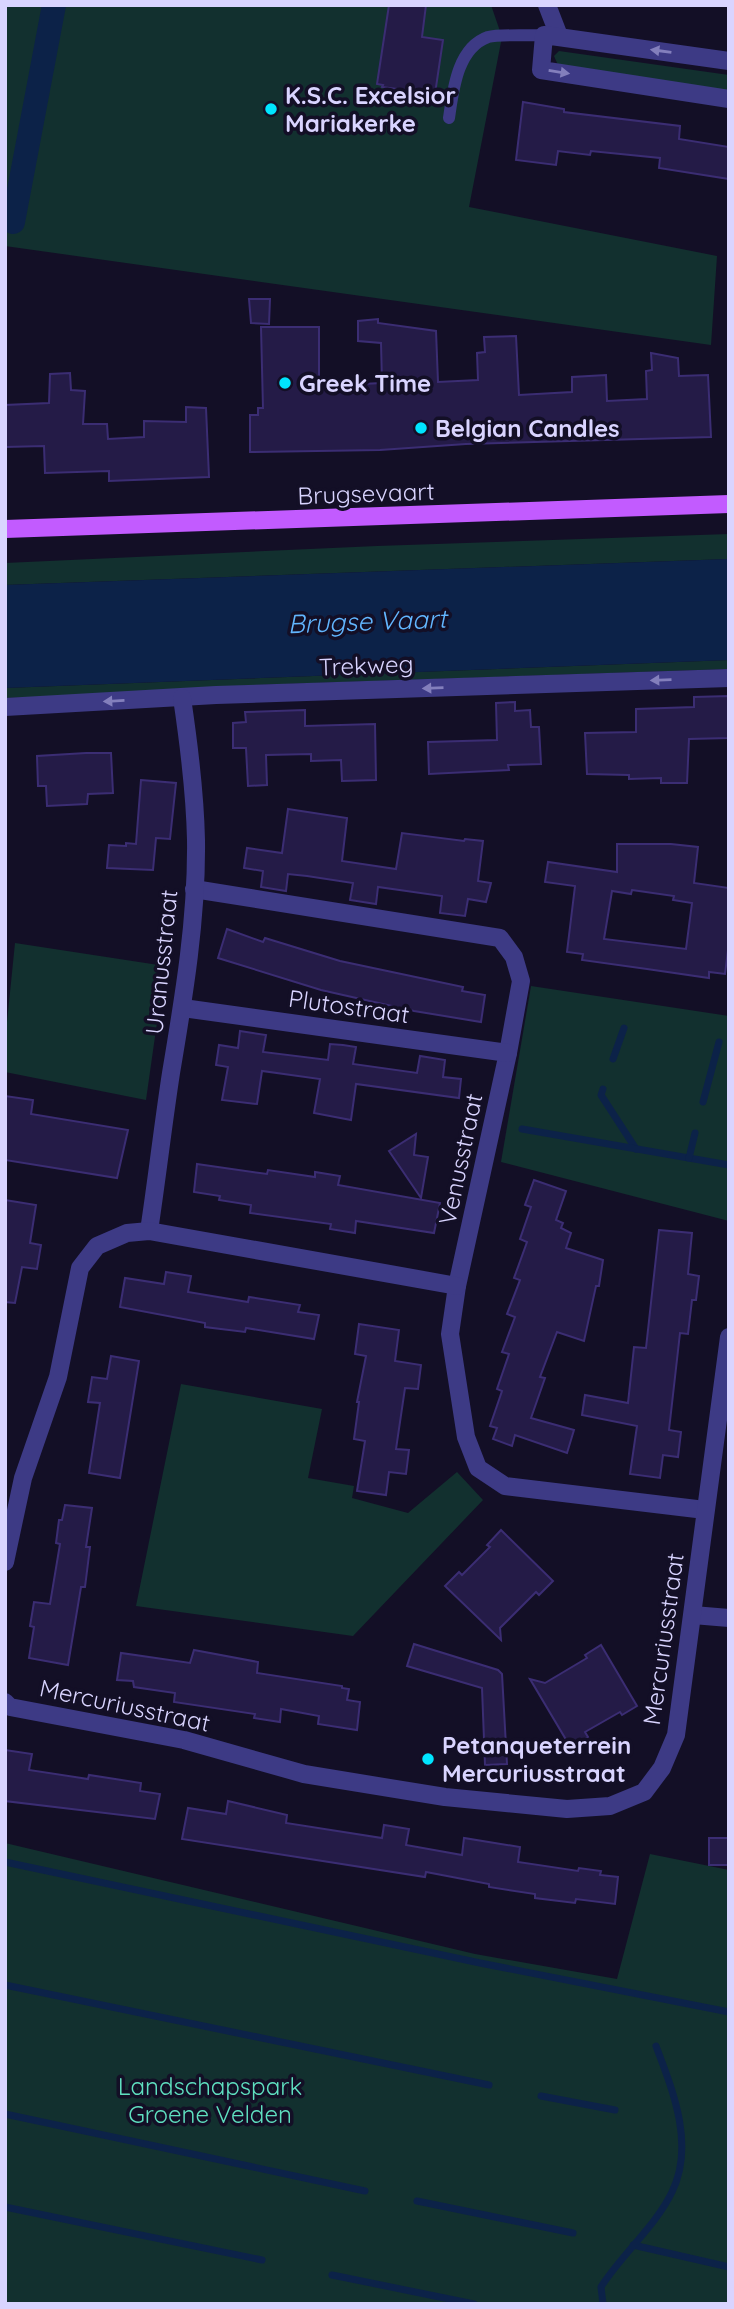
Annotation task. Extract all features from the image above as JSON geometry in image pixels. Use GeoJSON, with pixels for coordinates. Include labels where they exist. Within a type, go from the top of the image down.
{"type":"FeatureCollection","features":[{"type":"Feature","properties":{"kind":"main road","name":"Brugsevaart"},"geometry":{"type":"LineString","coordinates":[[5,529],[729,504]]}},
{"type":"Feature","properties":{"kind":"street"},"geometry":{"type":"LineString","coordinates":[[547,5],[552,36],[541,70],[729,99]]}},
{"type":"Feature","properties":{"kind":"street"},"geometry":{"type":"LineString","coordinates":[[552,36],[729,61]]}},
{"type":"Feature","properties":{"kind":"street","name":"Trekweg"},"geometry":{"type":"LineString","coordinates":[[5,707],[729,678]]}},
{"type":"Feature","properties":{"kind":"street","name":"Uranusstraat"},"geometry":{"type":"LineString","coordinates":[[149,1231],[183,1008],[194,890],[196,842],[192,763],[182,698]]}},
{"type":"Feature","properties":{"kind":"street","name":"Venusstraat"},"geometry":{"type":"LineString","coordinates":[[194,890],[500,938],[514,957],[521,981],[457,1286],[450,1334],[466,1437],[478,1468],[505,1486],[705,1510]]}},
{"type":"Feature","properties":{"kind":"street","name":"Plutostraat"},"geometry":{"type":"LineString","coordinates":[[183,1008],[508,1053]]}},
{"type":"Feature","properties":{"kind":"street"},"geometry":{"type":"LineString","coordinates":[[5,1562],[23,1478],[58,1377],[80,1268],[97,1245],[128,1233],[149,1231],[457,1286]]}},
{"type":"Feature","properties":{"kind":"street","name":"Mercuriusstraat"},"geometry":{"type":"LineString","coordinates":[[5,1702],[10,1707],[184,1740],[304,1774],[445,1797],[567,1809],[610,1806],[644,1791],[662,1768],[676,1735],[729,1337]]}},
{"type":"Feature","properties":{"kind":"street"},"geometry":{"type":"LineString","coordinates":[[693,1615],[729,1618]]}},
{"type":"Feature","properties":{"kind":"lane"},"geometry":{"type":"LineString","coordinates":[[449,118],[455,76],[470,50],[488,37],[552,36]]}},
{"type":"Feature","properties":{"kind":"green space"},"geometry":{"type":"Polygon","coordinates":[[[5,5],[491,5],[502,37],[469,207],[717,256],[711,345],[5,246],[5,5]]]}},
{"type":"Feature","properties":{"kind":"green space"},"geometry":{"type":"Polygon","coordinates":[[[559,51],[729,75],[729,91],[558,65],[554,56],[559,51]]]}},
{"type":"Feature","properties":{"kind":"green space"},"geometry":{"type":"Polygon","coordinates":[[[729,534],[729,559],[5,585],[5,563],[729,534]]]}},
{"type":"Feature","properties":{"kind":"green space"},"geometry":{"type":"Polygon","coordinates":[[[729,660],[729,669],[254,685],[104,695],[5,698],[5,688],[729,660]]]}},
{"type":"Feature","properties":{"kind":"green space"},"geometry":{"type":"Polygon","coordinates":[[[15,943],[165,966],[146,1100],[5,1072],[5,1042],[15,943]]]}},
{"type":"Feature","properties":{"kind":"green space"},"geometry":{"type":"Polygon","coordinates":[[[531,986],[729,1016],[729,1221],[501,1162],[531,986]]]}},
{"type":"Feature","properties":{"kind":"green space"},"geometry":{"type":"Polygon","coordinates":[[[181,1384],[322,1409],[308,1478],[354,1486],[352,1498],[408,1513],[457,1472],[483,1500],[353,1636],[136,1606],[181,1384]]]}},
{"type":"Feature","properties":{"kind":"green space","name":"Landschapspark Groene Velden"},"geometry":{"type":"Polygon","coordinates":[[[5,1843],[475,1954],[617,1979],[650,1854],[729,1870],[729,2304],[5,2304],[5,1843]]]}},
{"type":"Feature","properties":{"kind":"water","name":"Brugse Vaart"},"geometry":{"type":"Polygon","coordinates":[[[729,559],[729,660],[5,688],[5,585],[729,559]]]}},
{"type":"Feature","properties":{"kind":"building"},"geometry":{"type":"Polygon","coordinates":[[[389,5],[426,5],[422,37],[443,40],[435,94],[382,87],[383,85],[377,84],[389,5]]]}},
{"type":"Feature","properties":{"kind":"building"},"geometry":{"type":"Polygon","coordinates":[[[523,102],[564,109],[564,112],[680,126],[679,139],[729,147],[729,179],[659,168],[660,158],[591,151],[590,155],[558,151],[556,165],[516,160],[523,102]]]}},
{"type":"Feature","properties":{"kind":"building"},"geometry":{"type":"Polygon","coordinates":[[[249,299],[270,299],[269,324],[251,323],[249,299]]]}},
{"type":"Feature","properties":{"kind":"building"},"geometry":{"type":"Polygon","coordinates":[[[378,319],[378,323],[436,331],[438,382],[478,380],[477,353],[485,352],[484,337],[516,336],[519,395],[572,392],[572,377],[606,375],[607,401],[647,399],[646,371],[652,370],[651,353],[678,358],[679,376],[708,375],[711,437],[466,444],[380,450],[250,452],[250,415],[258,415],[258,408],[263,408],[261,327],[319,327],[319,386],[382,383],[381,343],[358,341],[358,321],[378,319]]]}},
{"type":"Feature","properties":{"kind":"building"},"geometry":{"type":"Polygon","coordinates":[[[70,373],[71,390],[85,391],[83,424],[107,424],[108,439],[144,437],[144,421],[186,422],[186,407],[206,408],[209,477],[109,481],[109,471],[45,473],[44,446],[5,447],[5,405],[49,403],[50,374],[70,373]]]}},
{"type":"Feature","properties":{"kind":"building"},"geometry":{"type":"Polygon","coordinates":[[[729,696],[729,738],[689,739],[687,783],[661,783],[661,778],[629,779],[629,775],[587,774],[585,733],[636,732],[636,709],[694,707],[694,697],[729,696]]]}},
{"type":"Feature","properties":{"kind":"building"},"geometry":{"type":"Polygon","coordinates":[[[515,702],[515,711],[530,710],[531,727],[539,727],[541,764],[508,765],[509,770],[429,774],[428,742],[497,740],[496,703],[515,702]]]}},
{"type":"Feature","properties":{"kind":"building"},"geometry":{"type":"Polygon","coordinates":[[[305,710],[305,726],[375,724],[376,780],[342,781],[341,760],[311,761],[311,754],[266,755],[267,785],[248,786],[246,748],[233,748],[233,723],[246,722],[245,712],[305,710]]]}},
{"type":"Feature","properties":{"kind":"building"},"geometry":{"type":"Polygon","coordinates":[[[111,753],[113,793],[88,794],[87,804],[47,806],[46,786],[38,786],[37,756],[111,753]]]}},
{"type":"Feature","properties":{"kind":"building"},"geometry":{"type":"Polygon","coordinates":[[[141,780],[176,783],[170,839],[156,838],[153,870],[107,868],[109,845],[136,844],[141,780]]]}},
{"type":"Feature","properties":{"kind":"building"},"geometry":{"type":"Polygon","coordinates":[[[288,809],[347,818],[342,861],[396,869],[402,833],[483,841],[478,881],[491,883],[486,902],[468,899],[465,916],[440,913],[442,896],[378,887],[376,904],[350,900],[353,883],[307,876],[288,874],[286,891],[261,887],[263,871],[244,868],[247,848],[282,853],[288,809]]]}},
{"type":"Feature","properties":{"kind":"building"},"geometry":{"type":"Polygon","coordinates":[[[617,844],[698,847],[694,883],[729,888],[729,942],[725,974],[709,972],[709,978],[582,960],[583,954],[567,952],[575,886],[545,882],[548,862],[617,872],[617,844]],[[632,890],[631,894],[612,891],[604,939],[686,949],[692,903],[673,900],[674,896],[632,890]]]}},
{"type":"Feature","properties":{"kind":"building"},"geometry":{"type":"Polygon","coordinates":[[[227,929],[263,942],[265,938],[340,961],[463,987],[462,991],[485,995],[481,1022],[414,1011],[321,990],[218,958],[227,929]]]}},
{"type":"Feature","properties":{"kind":"building"},"geometry":{"type":"Polygon","coordinates":[[[240,1031],[266,1035],[263,1052],[328,1060],[330,1044],[343,1045],[356,1047],[353,1064],[417,1073],[420,1056],[445,1060],[443,1077],[461,1079],[459,1098],[356,1084],[351,1120],[314,1113],[320,1079],[262,1071],[257,1104],[222,1100],[228,1067],[216,1065],[219,1045],[238,1048],[240,1031]]]}},
{"type":"Feature","properties":{"kind":"building"},"geometry":{"type":"Polygon","coordinates":[[[5,1096],[33,1100],[31,1114],[128,1130],[117,1178],[5,1160],[5,1096]]]}},
{"type":"Feature","properties":{"kind":"building"},"geometry":{"type":"Polygon","coordinates":[[[416,1134],[414,1155],[428,1157],[421,1198],[389,1151],[416,1134]]]}},
{"type":"Feature","properties":{"kind":"building"},"geometry":{"type":"Polygon","coordinates":[[[197,1164],[267,1174],[268,1170],[315,1177],[315,1172],[340,1176],[338,1185],[440,1203],[434,1233],[356,1221],[355,1233],[330,1229],[331,1224],[250,1213],[251,1205],[219,1200],[220,1196],[194,1192],[197,1164]]]}},
{"type":"Feature","properties":{"kind":"building"},"geometry":{"type":"Polygon","coordinates":[[[534,1180],[566,1191],[556,1220],[563,1223],[561,1228],[571,1233],[566,1248],[603,1260],[584,1341],[557,1332],[540,1377],[545,1378],[531,1418],[574,1430],[567,1453],[515,1435],[512,1446],[493,1439],[497,1428],[490,1426],[502,1391],[497,1389],[509,1354],[502,1352],[515,1317],[507,1314],[520,1280],[514,1278],[527,1242],[520,1239],[531,1207],[525,1205],[534,1180]]]}},
{"type":"Feature","properties":{"kind":"building"},"geometry":{"type":"Polygon","coordinates":[[[5,1200],[36,1205],[30,1243],[41,1245],[37,1269],[22,1267],[15,1303],[5,1302],[5,1200]]]}},
{"type":"Feature","properties":{"kind":"building"},"geometry":{"type":"Polygon","coordinates":[[[659,1230],[692,1233],[688,1274],[699,1276],[696,1300],[692,1300],[688,1334],[680,1333],[669,1430],[681,1432],[678,1457],[663,1455],[660,1478],[630,1474],[637,1426],[582,1415],[585,1395],[628,1403],[634,1347],[646,1348],[659,1230]]]}},
{"type":"Feature","properties":{"kind":"building"},"geometry":{"type":"Polygon","coordinates":[[[166,1272],[191,1276],[188,1292],[248,1302],[249,1297],[300,1305],[298,1312],[319,1315],[314,1339],[246,1328],[245,1332],[205,1327],[205,1323],[120,1307],[125,1278],[164,1284],[166,1272]]]}},
{"type":"Feature","properties":{"kind":"building"},"geometry":{"type":"Polygon","coordinates":[[[359,1324],[399,1330],[395,1361],[421,1365],[418,1389],[405,1388],[396,1449],[409,1450],[406,1474],[389,1472],[386,1495],[357,1491],[365,1441],[354,1439],[357,1402],[366,1356],[355,1354],[359,1324]]]}},
{"type":"Feature","properties":{"kind":"building"},"geometry":{"type":"Polygon","coordinates":[[[111,1356],[139,1361],[120,1478],[89,1473],[100,1403],[88,1402],[92,1377],[107,1379],[111,1356]]]}},
{"type":"Feature","properties":{"kind":"building"},"geometry":{"type":"Polygon","coordinates":[[[65,1505],[92,1508],[86,1547],[90,1547],[85,1587],[81,1587],[68,1665],[29,1658],[34,1627],[30,1626],[34,1602],[50,1604],[60,1544],[56,1543],[59,1520],[62,1520],[65,1505]]]}},
{"type":"Feature","properties":{"kind":"building"},"geometry":{"type":"Polygon","coordinates":[[[501,1530],[553,1581],[539,1595],[536,1592],[500,1628],[501,1640],[445,1586],[459,1572],[462,1575],[490,1547],[487,1545],[501,1530]]]}},
{"type":"Feature","properties":{"kind":"building"},"geometry":{"type":"Polygon","coordinates":[[[414,1644],[498,1670],[502,1674],[507,1764],[485,1765],[482,1688],[407,1666],[414,1644]]]}},
{"type":"Feature","properties":{"kind":"building"},"geometry":{"type":"Polygon","coordinates":[[[601,1645],[637,1706],[622,1715],[620,1712],[585,1732],[588,1737],[571,1748],[530,1679],[545,1683],[587,1658],[585,1655],[601,1645]]]}},
{"type":"Feature","properties":{"kind":"building"},"geometry":{"type":"Polygon","coordinates":[[[194,1650],[258,1662],[257,1673],[349,1689],[347,1700],[360,1702],[357,1730],[318,1724],[319,1716],[281,1709],[280,1722],[254,1718],[255,1714],[174,1702],[175,1693],[134,1687],[133,1681],[117,1680],[121,1653],[190,1663],[194,1650]]]}},
{"type":"Feature","properties":{"kind":"building"},"geometry":{"type":"Polygon","coordinates":[[[5,1750],[32,1754],[29,1770],[88,1779],[89,1775],[141,1783],[140,1791],[160,1794],[155,1819],[5,1801],[5,1750]]]}},
{"type":"Feature","properties":{"kind":"building"},"geometry":{"type":"Polygon","coordinates":[[[228,1801],[287,1815],[286,1823],[382,1838],[384,1825],[409,1829],[406,1845],[462,1855],[464,1838],[520,1847],[518,1862],[578,1871],[579,1868],[601,1871],[600,1875],[618,1877],[615,1904],[535,1898],[535,1894],[489,1887],[489,1884],[426,1872],[425,1877],[182,1839],[188,1808],[226,1814],[228,1801]]]}},
{"type":"Feature","properties":{"kind":"building"},"geometry":{"type":"Polygon","coordinates":[[[709,1838],[729,1838],[729,1865],[709,1865],[709,1838]]]}},
{"type":"Feature","properties":{"kind":"waterway"},"geometry":{"type":"LineString","coordinates":[[13,222],[54,5]]}},
{"type":"Feature","properties":{"kind":"waterway"},"geometry":{"type":"LineString","coordinates":[[613,1059],[624,1028]]}},
{"type":"Feature","properties":{"kind":"waterway"},"geometry":{"type":"LineString","coordinates":[[703,1102],[719,1042]]}},
{"type":"Feature","properties":{"kind":"waterway"},"geometry":{"type":"LineString","coordinates":[[603,1089],[601,1095],[636,1149]]}},
{"type":"Feature","properties":{"kind":"waterway"},"geometry":{"type":"LineString","coordinates":[[522,1129],[729,1165]]}},
{"type":"Feature","properties":{"kind":"waterway"},"geometry":{"type":"LineString","coordinates":[[689,1158],[695,1133]]}},
{"type":"Feature","properties":{"kind":"waterway"},"geometry":{"type":"LineString","coordinates":[[5,1862],[480,1963],[729,2012]]}},
{"type":"Feature","properties":{"kind":"waterway"},"geometry":{"type":"LineString","coordinates":[[5,1985],[489,2085]]}},
{"type":"Feature","properties":{"kind":"waterway"},"geometry":{"type":"LineString","coordinates":[[603,2304],[601,2287],[657,2217],[679,2174],[682,2156],[679,2118],[656,2046]]}},
{"type":"Feature","properties":{"kind":"waterway"},"geometry":{"type":"LineString","coordinates":[[541,2096],[615,2110]]}},
{"type":"Feature","properties":{"kind":"waterway"},"geometry":{"type":"LineString","coordinates":[[5,2114],[365,2191]]}},
{"type":"Feature","properties":{"kind":"waterway"},"geometry":{"type":"LineString","coordinates":[[417,2201],[573,2233]]}},
{"type":"Feature","properties":{"kind":"waterway"},"geometry":{"type":"LineString","coordinates":[[5,2207],[262,2260]]}},
{"type":"Feature","properties":{"kind":"waterway"},"geometry":{"type":"LineString","coordinates":[[633,2245],[729,2267]]}},
{"type":"Feature","properties":{"kind":"waterway"},"geometry":{"type":"LineString","coordinates":[[332,2275],[474,2304]]}},
{"type":"Feature","properties":{"kind":"place","name":"K.S.C. Excelsior Mariakerke"},"geometry":{"type":"Point","coordinates":[271,109]}},
{"type":"Feature","properties":{"kind":"place","name":"Greek Time"},"geometry":{"type":"Point","coordinates":[285,383]}},
{"type":"Feature","properties":{"kind":"place","name":"Belgian Candles"},"geometry":{"type":"Point","coordinates":[421,428]}},
{"type":"Feature","properties":{"kind":"place","name":"Petanqueterrein Mercuriusstraat"},"geometry":{"type":"Point","coordinates":[428,1759]}}]}
